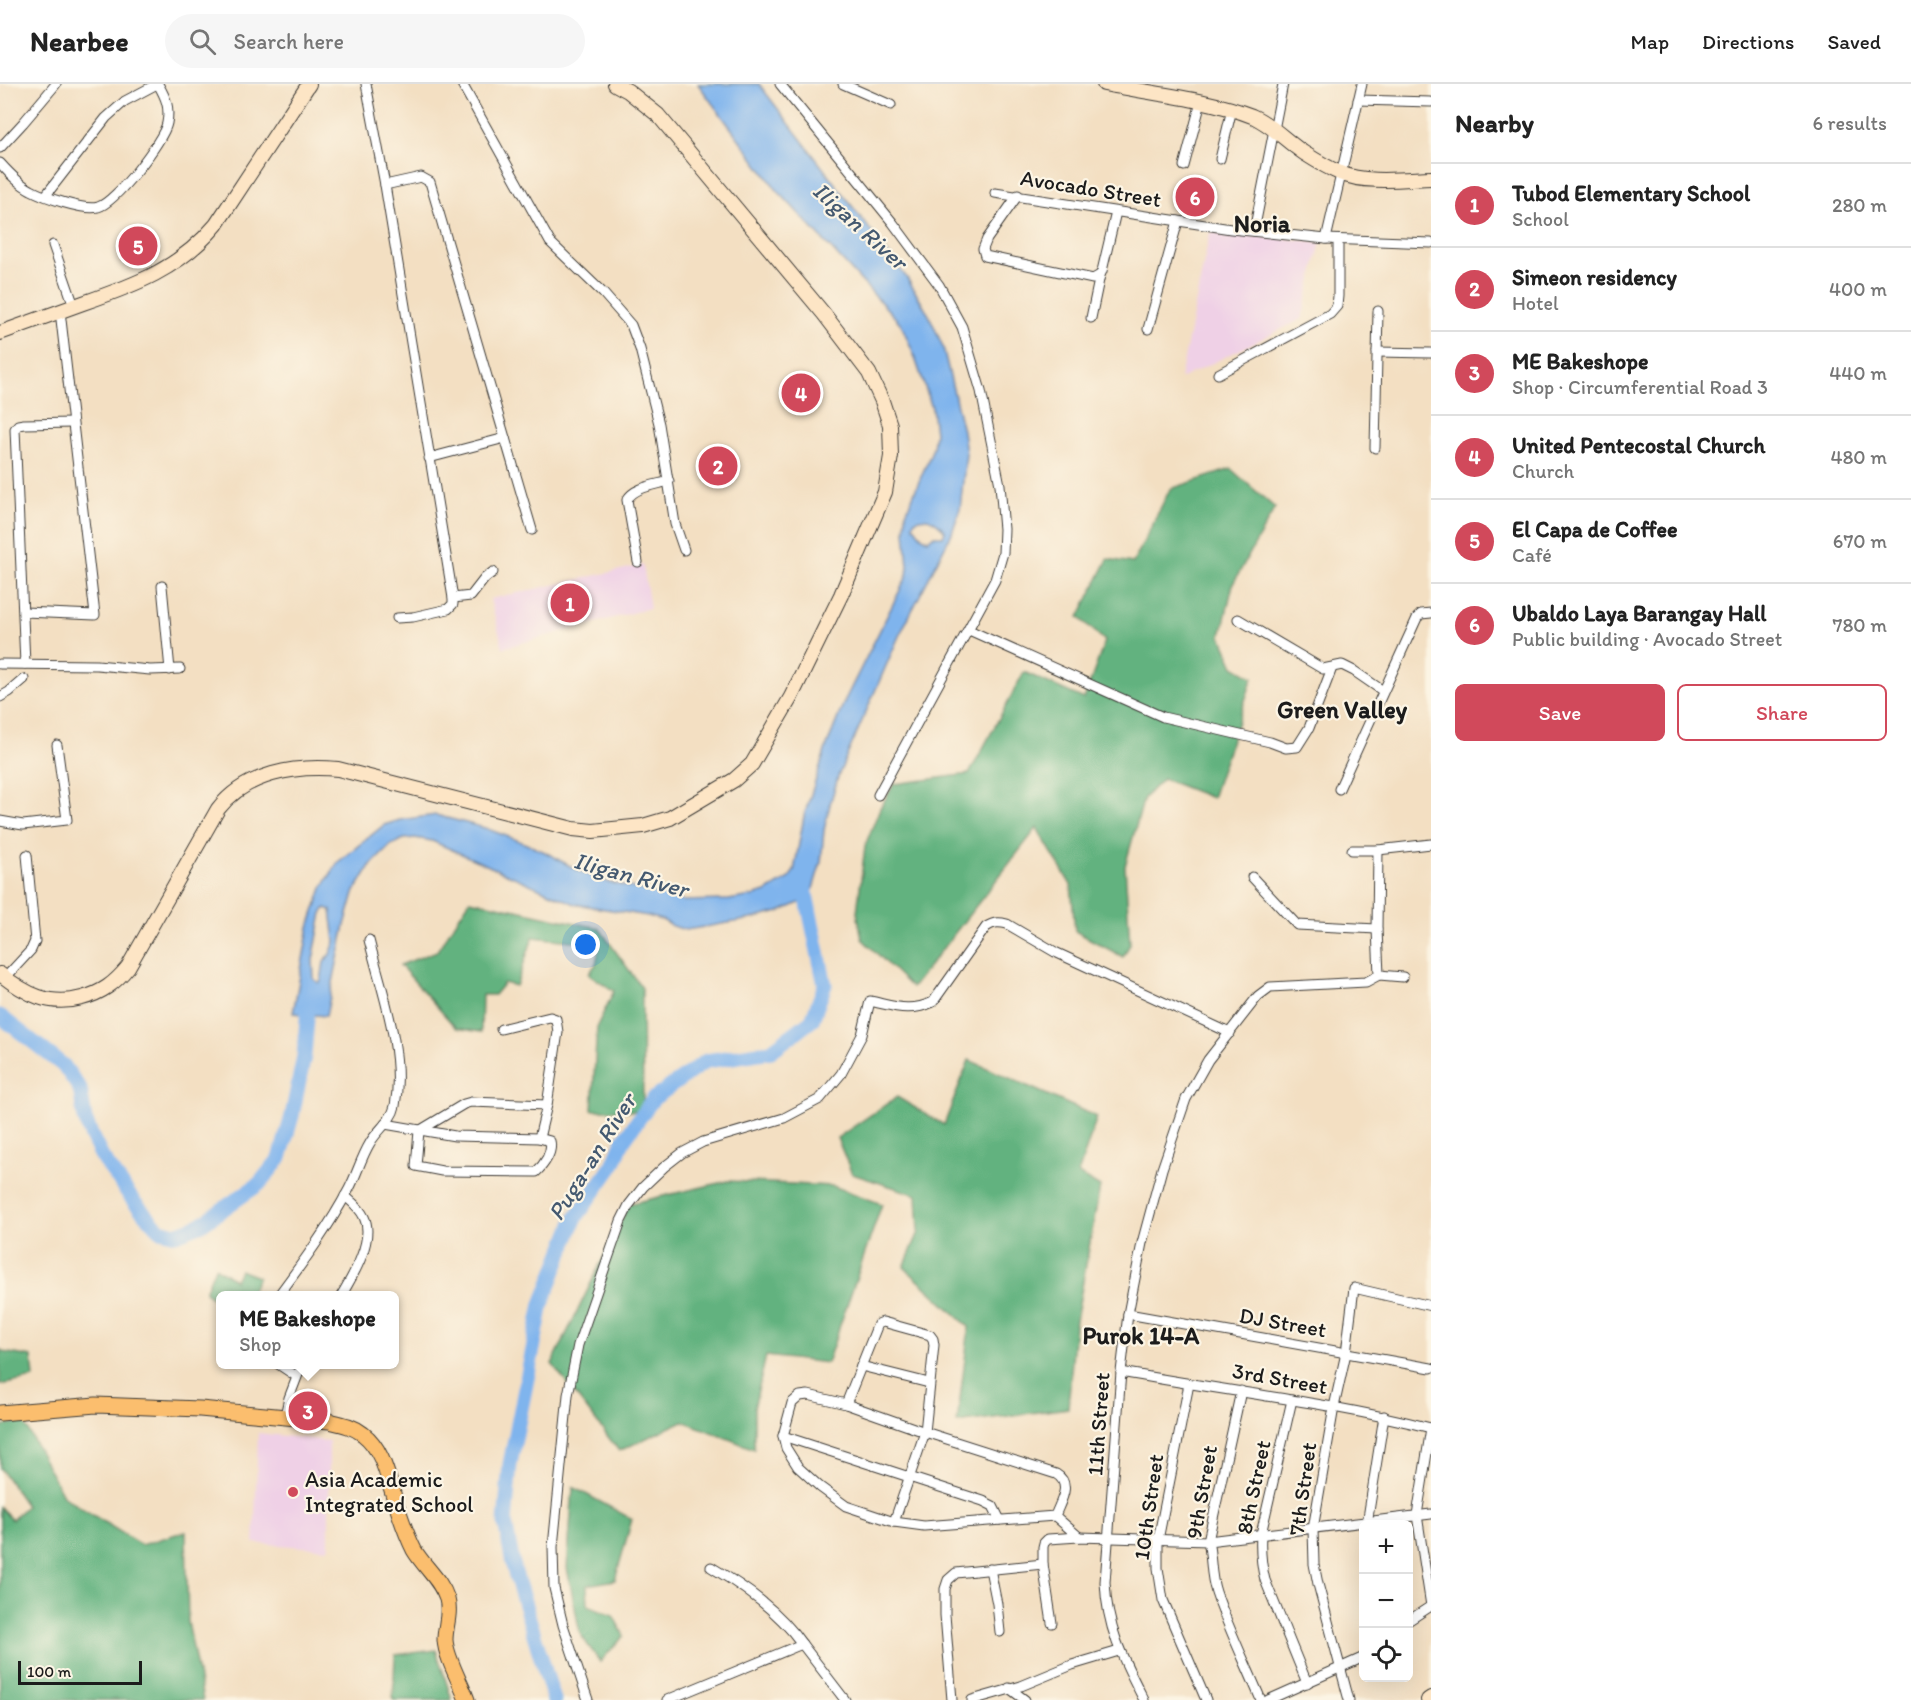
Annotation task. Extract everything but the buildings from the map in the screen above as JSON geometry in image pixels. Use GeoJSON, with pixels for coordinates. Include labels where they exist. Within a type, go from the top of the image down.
{"type":"FeatureCollection","features":[{"type":"Feature","properties":{"kind":"main road"},"geometry":{"type":"LineString","coordinates":[[0,1413],[96,1405],[200,1409],[285,1416],[347,1425],[364,1434],[374,1445],[380,1457],[413,1547],[437,1580],[446,1598],[449,1610],[445,1640],[467,1700]]}},
{"type":"Feature","properties":{"kind":"street"},"geometry":{"type":"LineString","coordinates":[[0,148],[56,84]]}},
{"type":"Feature","properties":{"kind":"street"},"geometry":{"type":"LineString","coordinates":[[0,163],[32,191],[84,208],[99,207],[121,191],[161,137],[166,126],[167,100],[158,84],[125,101],[106,117],[46,195]]}},
{"type":"Feature","properties":{"kind":"street"},"geometry":{"type":"LineString","coordinates":[[0,333],[121,290],[162,271],[189,253],[203,241],[237,194],[309,84]]}},
{"type":"Feature","properties":{"kind":"street"},"geometry":{"type":"LineString","coordinates":[[366,84],[385,185],[453,598],[453,604],[448,609],[397,618]]}},
{"type":"Feature","properties":{"kind":"street"},"geometry":{"type":"LineString","coordinates":[[462,84],[550,242],[603,293],[631,325],[648,379],[664,448],[675,524],[684,550]]}},
{"type":"Feature","properties":{"kind":"street"},"geometry":{"type":"LineString","coordinates":[[27,855],[35,941],[31,950],[3,976],[27,992],[47,1001],[67,1002],[93,995],[117,981],[128,968],[218,809],[237,790],[271,774],[312,767],[338,769],[573,830],[593,831],[644,826],[670,818],[734,780],[752,764],[791,697],[841,595],[885,492],[891,456],[891,425],[869,373],[824,314],[658,115],[628,91],[615,84]]}},
{"type":"Feature","properties":{"kind":"street"},"geometry":{"type":"LineString","coordinates":[[780,84],[893,223],[939,285],[962,327],[981,392],[1000,484],[1004,529],[1003,553],[995,580],[878,795]]}},
{"type":"Feature","properties":{"kind":"street"},"geometry":{"type":"LineString","coordinates":[[847,84],[891,105]]}},
{"type":"Feature","properties":{"kind":"street"},"geometry":{"type":"LineString","coordinates":[[1104,84],[1201,102],[1255,117],[1305,154],[1340,174],[1382,179],[1431,178]]}},
{"type":"Feature","properties":{"kind":"street"},"geometry":{"type":"LineString","coordinates":[[1254,231],[1283,84]]}},
{"type":"Feature","properties":{"kind":"street"},"geometry":{"type":"LineString","coordinates":[[1326,239],[1362,84]]}},
{"type":"Feature","properties":{"kind":"street"},"geometry":{"type":"LineString","coordinates":[[1358,100],[1431,102]]}},
{"type":"Feature","properties":{"kind":"street"},"geometry":{"type":"LineString","coordinates":[[1184,166],[1201,102]]}},
{"type":"Feature","properties":{"kind":"street"},"geometry":{"type":"LineString","coordinates":[[1220,159],[1232,109]]}},
{"type":"Feature","properties":{"kind":"street"},"geometry":{"type":"LineString","coordinates":[[385,185],[421,177],[430,182],[532,530]]}},
{"type":"Feature","properties":{"kind":"street","name":"Avocado Street"},"geometry":{"type":"LineString","coordinates":[[995,193],[1254,231],[1338,240],[1431,243]]}},
{"type":"Feature","properties":{"kind":"street"},"geometry":{"type":"LineString","coordinates":[[1018,195],[987,239],[982,249],[985,256],[1093,279],[1100,275]]}},
{"type":"Feature","properties":{"kind":"street"},"geometry":{"type":"LineString","coordinates":[[1091,318],[1116,212]]}},
{"type":"Feature","properties":{"kind":"street"},"geometry":{"type":"LineString","coordinates":[[1148,329],[1178,221]]}},
{"type":"Feature","properties":{"kind":"street"},"geometry":{"type":"LineString","coordinates":[[1218,374],[1334,311],[1338,296],[1338,240]]}},
{"type":"Feature","properties":{"kind":"street"},"geometry":{"type":"LineString","coordinates":[[53,245],[74,306]]}},
{"type":"Feature","properties":{"kind":"street"},"geometry":{"type":"LineString","coordinates":[[24,612],[96,615],[60,311]]}},
{"type":"Feature","properties":{"kind":"street"},"geometry":{"type":"LineString","coordinates":[[1376,448],[1378,311]]}},
{"type":"Feature","properties":{"kind":"street"},"geometry":{"type":"LineString","coordinates":[[1377,352],[1431,353]]}},
{"type":"Feature","properties":{"kind":"street"},"geometry":{"type":"LineString","coordinates":[[25,664],[16,427],[24,424],[72,423]]}},
{"type":"Feature","properties":{"kind":"street"},"geometry":{"type":"LineString","coordinates":[[429,458],[505,438]]}},
{"type":"Feature","properties":{"kind":"street"},"geometry":{"type":"LineString","coordinates":[[638,562],[627,500],[629,495],[635,491],[669,481]]}},
{"type":"Feature","properties":{"kind":"street"},"geometry":{"type":"LineString","coordinates":[[453,598],[471,596],[485,578],[493,572]]}},
{"type":"Feature","properties":{"kind":"street"},"geometry":{"type":"LineString","coordinates":[[162,586],[170,670]]}},
{"type":"Feature","properties":{"kind":"street"},"geometry":{"type":"LineString","coordinates":[[1339,789],[1417,618],[1421,614],[1431,613]]}},
{"type":"Feature","properties":{"kind":"street"},"geometry":{"type":"LineString","coordinates":[[1238,619],[1323,669],[1342,665],[1383,691]]}},
{"type":"Feature","properties":{"kind":"street"},"geometry":{"type":"LineString","coordinates":[[969,630],[1163,717],[1270,742],[1286,748],[1297,747],[1308,728],[1332,668]]}},
{"type":"Feature","properties":{"kind":"street"},"geometry":{"type":"LineString","coordinates":[[0,664],[97,665],[150,670],[180,669]]}},
{"type":"Feature","properties":{"kind":"street"},"geometry":{"type":"LineString","coordinates":[[0,698],[24,679]]}},
{"type":"Feature","properties":{"kind":"street"},"geometry":{"type":"LineString","coordinates":[[0,820],[23,825],[67,820],[57,745]]}},
{"type":"Feature","properties":{"kind":"street"},"geometry":{"type":"LineString","coordinates":[[1352,850],[1378,850],[1431,844]]}},
{"type":"Feature","properties":{"kind":"street"},"geometry":{"type":"LineString","coordinates":[[1378,850],[1379,975]]}},
{"type":"Feature","properties":{"kind":"street"},"geometry":{"type":"LineString","coordinates":[[1252,877],[1297,925],[1377,929]]}},
{"type":"Feature","properties":{"kind":"street"},"geometry":{"type":"LineString","coordinates":[[588,1700],[563,1625],[554,1588],[553,1547],[568,1395],[578,1345],[609,1251],[629,1205],[643,1187],[682,1153],[703,1142],[784,1118],[819,1099],[841,1074],[862,1035],[870,1001],[908,1008],[921,1008],[933,1002],[986,927],[992,922],[1007,924],[1055,952],[1230,1033]]}},
{"type":"Feature","properties":{"kind":"street"},"geometry":{"type":"LineString","coordinates":[[282,1291],[308,1255],[345,1196],[363,1155],[378,1130],[393,1114],[395,1106],[398,1066],[396,1047],[369,940]]}},
{"type":"Feature","properties":{"kind":"street","name":"11th Street"},"geometry":{"type":"LineString","coordinates":[[1144,1700],[1119,1651],[1108,1615],[1105,1582],[1121,1372],[1128,1314],[1142,1243],[1162,1169],[1186,1099],[1208,1060],[1258,996],[1270,987],[1366,982],[1379,975],[1403,977]]}},
{"type":"Feature","properties":{"kind":"street"},"geometry":{"type":"LineString","coordinates":[[501,1029],[550,1017],[556,1019],[558,1032],[540,1138]]}},
{"type":"Feature","properties":{"kind":"street"},"geometry":{"type":"LineString","coordinates":[[419,1131],[471,1102],[547,1105]]}},
{"type":"Feature","properties":{"kind":"street"},"geometry":{"type":"LineString","coordinates":[[385,1124],[419,1131],[465,1136],[540,1138],[550,1141],[552,1148],[536,1172],[442,1171],[416,1166],[419,1131]]}},
{"type":"Feature","properties":{"kind":"street"},"geometry":{"type":"LineString","coordinates":[[343,1291],[364,1248],[368,1232],[365,1217],[345,1196]]}},
{"type":"Feature","properties":{"kind":"street","name":"7th Street"},"geometry":{"type":"LineString","coordinates":[[1349,1700],[1314,1564],[1313,1529],[1334,1407],[1346,1353],[1354,1288],[1431,1306]]}},
{"type":"Feature","properties":{"kind":"street","name":"DJ Street"},"geometry":{"type":"LineString","coordinates":[[1128,1314],[1431,1368]]}},
{"type":"Feature","properties":{"kind":"street"},"geometry":{"type":"LineString","coordinates":[[846,1404],[874,1329],[878,1324],[883,1322],[930,1335],[934,1345],[925,1432],[894,1522]]}},
{"type":"Feature","properties":{"kind":"street"},"geometry":{"type":"LineString","coordinates":[[861,1366],[929,1383]]}},
{"type":"Feature","properties":{"kind":"street"},"geometry":{"type":"LineString","coordinates":[[285,1369],[296,1376]]}},
{"type":"Feature","properties":{"kind":"street"},"geometry":{"type":"LineString","coordinates":[[285,1416],[300,1369]]}},
{"type":"Feature","properties":{"kind":"street","name":"3rd Street"},"geometry":{"type":"LineString","coordinates":[[1121,1372],[1384,1416],[1431,1428]]}},
{"type":"Feature","properties":{"kind":"street","name":"10th Street"},"geometry":{"type":"LineString","coordinates":[[1189,1384],[1158,1540],[1158,1568],[1163,1600],[1206,1700]]}},
{"type":"Feature","properties":{"kind":"street","name":"9th Street"},"geometry":{"type":"LineString","coordinates":[[1241,1391],[1208,1541],[1211,1572],[1216,1591],[1261,1700]]}},
{"type":"Feature","properties":{"kind":"street"},"geometry":{"type":"LineString","coordinates":[[1055,1516],[1066,1488],[1061,1477],[846,1404],[808,1395],[800,1396],[792,1403],[783,1436],[786,1448],[798,1467],[846,1506],[894,1522],[924,1526],[1055,1516],[1079,1538]]}},
{"type":"Feature","properties":{"kind":"street","name":"8th Street"},"geometry":{"type":"LineString","coordinates":[[1292,1400],[1262,1534],[1261,1564],[1265,1580],[1307,1683]]}},
{"type":"Feature","properties":{"kind":"street"},"geometry":{"type":"LineString","coordinates":[[1366,1520],[1384,1416]]}},
{"type":"Feature","properties":{"kind":"street"},"geometry":{"type":"LineString","coordinates":[[1413,1618],[1431,1606],[1417,1515],[1431,1428]]}},
{"type":"Feature","properties":{"kind":"street"},"geometry":{"type":"LineString","coordinates":[[783,1436],[983,1501],[993,1506],[1000,1520]]}},
{"type":"Feature","properties":{"kind":"street"},"geometry":{"type":"LineString","coordinates":[[1381,1520],[1431,1514]]}},
{"type":"Feature","properties":{"kind":"street"},"geometry":{"type":"LineString","coordinates":[[1052,1623],[1043,1564],[1043,1547],[1048,1539],[1208,1541],[1359,1523]]}},
{"type":"Feature","properties":{"kind":"street"},"geometry":{"type":"LineString","coordinates":[[952,1700],[945,1589],[948,1580],[956,1573],[1043,1564]]}},
{"type":"Feature","properties":{"kind":"street"},"geometry":{"type":"LineString","coordinates":[[711,1567],[774,1611],[789,1626],[845,1700]]}},
{"type":"Feature","properties":{"kind":"street"},"geometry":{"type":"LineString","coordinates":[[990,1569],[998,1604],[1000,1632]]}},
{"type":"Feature","properties":{"kind":"street"},"geometry":{"type":"LineString","coordinates":[[667,1700],[802,1644]]}},
{"type":"Feature","properties":{"kind":"street"},"geometry":{"type":"LineString","coordinates":[[972,1700],[1021,1686],[1072,1665],[1119,1651]]}},
{"type":"Feature","properties":{"kind":"street"},"geometry":{"type":"LineString","coordinates":[[1268,1700],[1359,1659]]}},
{"type":"Feature","properties":{"kind":"street"},"geometry":{"type":"LineString","coordinates":[[1009,1688],[1026,1700]]}},
{"type":"Feature","properties":{"kind":"shaded area"},"geometry":{"type":"Polygon","coordinates":[[[1210,232],[1321,242],[1302,319],[1180,379],[1210,232]]]}},
{"type":"Feature","properties":{"kind":"shaded area"},"geometry":{"type":"Polygon","coordinates":[[[643,565],[650,608],[503,648],[490,599],[643,565]]]}},
{"type":"Feature","properties":{"kind":"shaded area","name":"Asia Academic Integrated School"},"geometry":{"type":"Polygon","coordinates":[[[258,1433],[329,1441],[329,1549],[254,1543],[258,1433]]]}},
{"type":"Feature","properties":{"kind":"green space"},"geometry":{"type":"Polygon","coordinates":[[[1231,469],[1275,508],[1233,584],[1221,636],[1234,666],[1253,677],[1212,798],[1163,779],[1144,798],[1125,866],[1130,944],[1123,957],[1075,931],[1071,885],[1037,828],[912,988],[862,939],[857,912],[865,846],[880,808],[894,784],[969,774],[1024,672],[1084,699],[1105,641],[1079,617],[1108,559],[1133,563],[1170,489],[1231,469]]]}},
{"type":"Feature","properties":{"kind":"green space"},"geometry":{"type":"Polygon","coordinates":[[[470,900],[599,928],[642,988],[643,1111],[592,1110],[597,1026],[614,991],[589,974],[596,964],[600,944],[533,937],[516,986],[504,983],[494,995],[482,995],[481,1032],[456,1028],[400,965],[437,951],[470,900]]]}},
{"type":"Feature","properties":{"kind":"green space"},"geometry":{"type":"Polygon","coordinates":[[[969,1060],[1097,1117],[1078,1174],[1100,1187],[1075,1326],[1068,1408],[957,1423],[969,1327],[904,1267],[919,1232],[917,1195],[852,1174],[837,1138],[897,1097],[944,1125],[969,1060]]]}},
{"type":"Feature","properties":{"kind":"green space"},"geometry":{"type":"Polygon","coordinates":[[[728,1181],[833,1186],[882,1204],[827,1363],[766,1356],[754,1408],[754,1449],[683,1421],[619,1451],[552,1364],[629,1204],[728,1181]]]}},
{"type":"Feature","properties":{"kind":"green space"},"geometry":{"type":"Polygon","coordinates":[[[215,1267],[235,1280],[240,1270],[258,1277],[252,1291],[216,1291],[216,1300],[205,1292],[215,1267]]]}},
{"type":"Feature","properties":{"kind":"green space"},"geometry":{"type":"Polygon","coordinates":[[[0,1349],[3,1352],[32,1357],[34,1378],[0,1385],[0,1349]]]}},
{"type":"Feature","properties":{"kind":"green space"},"geometry":{"type":"Polygon","coordinates":[[[23,1421],[64,1497],[141,1545],[186,1531],[188,1622],[203,1700],[0,1700],[0,1507],[12,1520],[26,1506],[0,1468],[0,1427],[23,1421]]]}},
{"type":"Feature","properties":{"kind":"green space"},"geometry":{"type":"Polygon","coordinates":[[[573,1487],[632,1519],[615,1580],[587,1585],[588,1605],[613,1615],[624,1636],[600,1662],[580,1634],[567,1568],[573,1487]]]}},
{"type":"Feature","properties":{"kind":"green space"},"geometry":{"type":"Polygon","coordinates":[[[436,1650],[452,1700],[393,1700],[395,1655],[436,1650]]]}},
{"type":"Feature","properties":{"kind":"water"},"geometry":{"type":"Polygon","coordinates":[[[698,84],[759,84],[907,278],[929,315],[943,347],[963,431],[966,454],[960,509],[952,533],[899,636],[839,774],[824,830],[821,862],[812,892],[804,901],[779,912],[686,930],[648,916],[575,904],[432,841],[404,839],[391,845],[370,866],[354,893],[326,1016],[293,1013],[309,927],[322,888],[338,862],[384,825],[400,820],[436,815],[485,828],[545,852],[581,872],[607,882],[682,901],[729,900],[752,896],[766,892],[789,878],[794,871],[804,816],[826,748],[844,702],[907,576],[906,513],[933,448],[935,433],[932,408],[901,324],[777,190],[698,84]],[[927,518],[918,519],[913,525],[921,536],[928,540],[933,536],[943,536],[945,531],[935,521],[927,518]],[[326,908],[322,913],[313,960],[314,979],[319,983],[324,962],[335,942],[331,910],[326,908]]]}},
{"type":"Feature","properties":{"kind":"waterway","name":"Puga-an River"},"geometry":{"type":"LineString","coordinates":[[554,1700],[514,1569],[505,1523],[510,1464],[542,1304],[575,1219],[613,1165],[623,1141],[653,1099],[706,1061],[771,1051],[812,1020],[825,985],[803,880]]}},
{"type":"Feature","properties":{"kind":"waterway","name":"Iligan River"},"geometry":{"type":"LineString","coordinates":[[0,1016],[64,1066],[80,1089],[85,1119],[102,1157],[135,1203],[160,1230],[176,1234],[200,1225],[259,1184],[280,1158],[292,1116],[304,1056],[309,995]]}},
{"type":"Feature","properties":{"kind":"place","name":"Ubaldo Laya Barangay Hall"},"geometry":{"type":"Point","coordinates":[1195,197]}},
{"type":"Feature","properties":{"kind":"place","name":"El Capa de Coffee"},"geometry":{"type":"Point","coordinates":[138,246]}},
{"type":"Feature","properties":{"kind":"place","name":"United Pentecostal Church"},"geometry":{"type":"Point","coordinates":[801,393]}},
{"type":"Feature","properties":{"kind":"place","name":"Simeon residency"},"geometry":{"type":"Point","coordinates":[718,466]}},
{"type":"Feature","properties":{"kind":"place","name":"Tubod Elementary School"},"geometry":{"type":"Point","coordinates":[570,603]}},
{"type":"Feature","properties":{"kind":"place","name":"ME Bakeshope"},"geometry":{"type":"Point","coordinates":[308,1411]}},
{"type":"Feature","properties":{"kind":"place","name":"Asia Academic Integrated School"},"geometry":{"type":"Point","coordinates":[293,1492]}},
{"type":"Feature","properties":{"kind":"district","name":"Noria"},"geometry":{"type":"Point","coordinates":[1262,224]}},
{"type":"Feature","properties":{"kind":"district","name":"Green Valley"},"geometry":{"type":"Point","coordinates":[1342,710]}},
{"type":"Feature","properties":{"kind":"district","name":"Purok 14-A"},"geometry":{"type":"Point","coordinates":[1141,1336]}}]}
